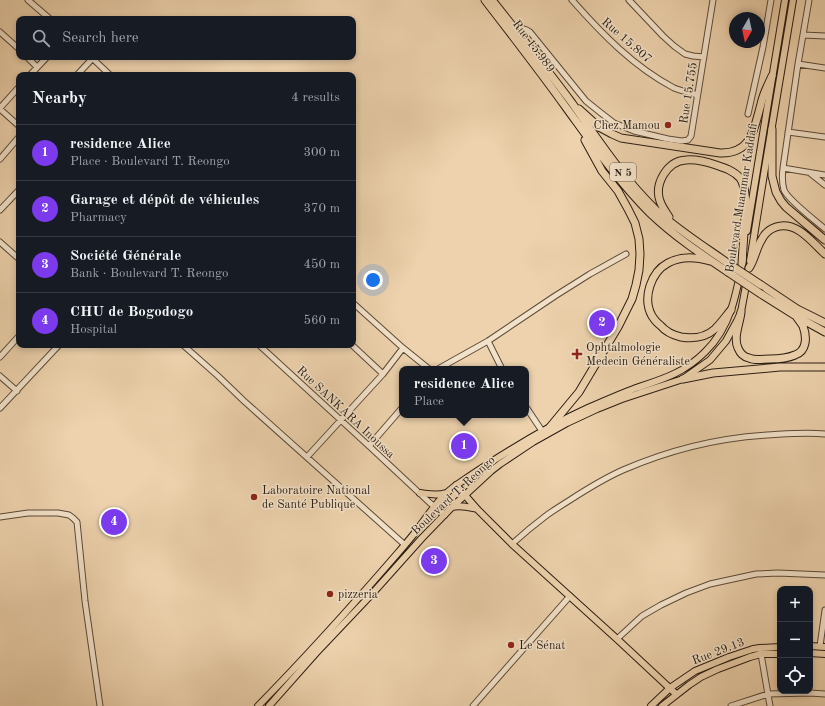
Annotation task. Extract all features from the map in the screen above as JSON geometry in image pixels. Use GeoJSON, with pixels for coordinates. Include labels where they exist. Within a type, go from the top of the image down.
{"type":"FeatureCollection","features":[{"type":"Feature","properties":{"kind":"highway","name":"Rue 15.989"},"geometry":{"type":"LineString","coordinates":[[484,0],[568,104]]}},
{"type":"Feature","properties":{"kind":"highway","name":"N 5"},"geometry":{"type":"LineString","coordinates":[[492,0],[515,29],[614,172],[651,214],[685,242],[715,263],[729,268],[761,286],[825,332]]}},
{"type":"Feature","properties":{"kind":"highway"},"geometry":{"type":"LineString","coordinates":[[568,104],[599,127],[621,138],[640,142],[728,153],[745,146],[752,137],[761,103],[772,76]]}},
{"type":"Feature","properties":{"kind":"highway","name":"N 5"},"geometry":{"type":"LineString","coordinates":[[568,104],[585,123],[631,182],[657,210],[761,294],[796,312],[825,323]]}},
{"type":"Feature","properties":{"kind":"highway"},"geometry":{"type":"LineString","coordinates":[[550,426],[579,392],[618,327],[632,299],[636,285],[640,254],[639,239],[635,223],[618,191],[602,171],[568,104]]}},
{"type":"Feature","properties":{"kind":"highway"},"geometry":{"type":"LineString","coordinates":[[772,129],[772,176],[776,192],[786,207],[825,240]]}},
{"type":"Feature","properties":{"kind":"highway"},"geometry":{"type":"LineString","coordinates":[[685,233],[664,210],[660,201],[658,192],[663,174],[677,162],[684,160],[709,163],[735,173],[743,184],[746,202],[742,263]]}},
{"type":"Feature","properties":{"kind":"highway"},"geometry":{"type":"LineString","coordinates":[[749,268],[754,261],[762,238],[769,230],[782,226],[791,226],[795,228],[825,254]]}},
{"type":"Feature","properties":{"kind":"highway"},"geometry":{"type":"LineString","coordinates":[[715,263],[694,258],[681,258],[668,263],[657,272],[651,283],[648,296],[649,309],[652,316],[664,330],[675,336],[687,338],[700,337],[715,329],[731,310]]}},
{"type":"Feature","properties":{"kind":"highway"},"geometry":{"type":"LineString","coordinates":[[741,312],[736,339],[737,347],[741,354],[746,358],[755,360],[790,357],[800,353],[804,349],[806,339],[803,326],[796,312]]}},
{"type":"Feature","properties":{"kind":"highway"},"geometry":{"type":"LineString","coordinates":[[796,312],[825,317]]}},
{"type":"Feature","properties":{"kind":"highway"},"geometry":{"type":"LineString","coordinates":[[683,379],[713,373],[780,367],[825,367]]}},
{"type":"Feature","properties":{"kind":"main road","name":"Boulevard Muammar Kaddafi"},"geometry":{"type":"LineString","coordinates":[[672,375],[689,366],[704,354],[720,335],[731,310],[742,263],[785,0]]}},
{"type":"Feature","properties":{"kind":"main road","name":"Boulevard Muammar Kaddafi"},"geometry":{"type":"LineString","coordinates":[[700,367],[710,360],[726,341],[741,312],[794,0]]}},
{"type":"Feature","properties":{"kind":"main road","name":"Boulevard T. Reongo"},"geometry":{"type":"LineString","coordinates":[[269,706],[422,538],[445,516],[452,507],[500,464],[566,423],[622,399],[683,379],[700,367]]}},
{"type":"Feature","properties":{"kind":"main road","name":"Boulevard T. Reongo"},"geometry":{"type":"LineString","coordinates":[[261,705],[405,545],[434,506],[447,492],[503,454],[550,426],[622,393],[672,375]]}},
{"type":"Feature","properties":{"kind":"main road"},"geometry":{"type":"LineString","coordinates":[[456,485],[477,509],[512,544],[676,694]]}},
{"type":"Feature","properties":{"kind":"main road"},"geometry":{"type":"LineString","coordinates":[[420,493],[440,495],[447,492]]}},
{"type":"Feature","properties":{"kind":"main road"},"geometry":{"type":"LineString","coordinates":[[452,507],[464,506],[477,509]]}},
{"type":"Feature","properties":{"kind":"main road"},"geometry":{"type":"LineString","coordinates":[[813,646],[823,647]]}},
{"type":"Feature","properties":{"kind":"main road","name":"Rue 29.13"},"geometry":{"type":"LineString","coordinates":[[651,706],[670,688],[695,671],[729,657],[760,648],[777,647]]}},
{"type":"Feature","properties":{"kind":"main road"},"geometry":{"type":"LineString","coordinates":[[813,653],[825,654]]}},
{"type":"Feature","properties":{"kind":"main road"},"geometry":{"type":"LineString","coordinates":[[662,706],[676,694],[701,677],[761,654],[777,654]]}},
{"type":"Feature","properties":{"kind":"street"},"geometry":{"type":"LineString","coordinates":[[28,0],[47,16]]}},
{"type":"Feature","properties":{"kind":"street","name":"Rue 15.807"},"geometry":{"type":"LineString","coordinates":[[572,0],[593,24],[633,61],[675,88],[697,95]]}},
{"type":"Feature","properties":{"kind":"street"},"geometry":{"type":"LineString","coordinates":[[629,0],[663,36],[685,54],[704,57]]}},
{"type":"Feature","properties":{"kind":"street","name":"Rue 15.755"},"geometry":{"type":"LineString","coordinates":[[515,29],[521,28],[530,32],[586,101],[614,123],[634,131],[682,141],[688,140],[691,136],[713,0]]}},
{"type":"Feature","properties":{"kind":"street"},"geometry":{"type":"LineString","coordinates":[[748,114],[763,47],[771,0]]}},
{"type":"Feature","properties":{"kind":"street"},"geometry":{"type":"LineString","coordinates":[[809,0],[782,168],[782,180],[785,192],[792,200],[825,229]]}},
{"type":"Feature","properties":{"kind":"street"},"geometry":{"type":"LineString","coordinates":[[0,32],[16,46]]}},
{"type":"Feature","properties":{"kind":"street"},"geometry":{"type":"LineString","coordinates":[[803,35],[825,36]]}},
{"type":"Feature","properties":{"kind":"street"},"geometry":{"type":"LineString","coordinates":[[30,60],[37,67]]}},
{"type":"Feature","properties":{"kind":"street"},"geometry":{"type":"LineString","coordinates":[[33,72],[44,60]]}},
{"type":"Feature","properties":{"kind":"street"},"geometry":{"type":"LineString","coordinates":[[79,72],[89,60]]}},
{"type":"Feature","properties":{"kind":"street"},"geometry":{"type":"LineString","coordinates":[[93,60],[107,72]]}},
{"type":"Feature","properties":{"kind":"street"},"geometry":{"type":"LineString","coordinates":[[798,64],[825,68]]}},
{"type":"Feature","properties":{"kind":"street"},"geometry":{"type":"LineString","coordinates":[[16,90],[0,109],[16,123]]}},
{"type":"Feature","properties":{"kind":"street"},"geometry":{"type":"LineString","coordinates":[[788,132],[825,137]]}},
{"type":"Feature","properties":{"kind":"street"},"geometry":{"type":"LineString","coordinates":[[0,159],[16,140]]}},
{"type":"Feature","properties":{"kind":"street"},"geometry":{"type":"LineString","coordinates":[[782,168],[825,175]]}},
{"type":"Feature","properties":{"kind":"street"},"geometry":{"type":"LineString","coordinates":[[809,173],[825,185]]}},
{"type":"Feature","properties":{"kind":"street"},"geometry":{"type":"LineString","coordinates":[[0,210],[16,193]]}},
{"type":"Feature","properties":{"kind":"street"},"geometry":{"type":"LineString","coordinates":[[0,242],[16,255]]}},
{"type":"Feature","properties":{"kind":"street"},"geometry":{"type":"LineString","coordinates":[[443,366],[488,341],[555,296],[626,254]]}},
{"type":"Feature","properties":{"kind":"street"},"geometry":{"type":"LineString","coordinates":[[356,306],[425,366]]}},
{"type":"Feature","properties":{"kind":"street"},"geometry":{"type":"LineString","coordinates":[[0,357],[16,339]]}},
{"type":"Feature","properties":{"kind":"street"},"geometry":{"type":"LineString","coordinates":[[488,341],[500,366]]}},
{"type":"Feature","properties":{"kind":"street"},"geometry":{"type":"LineString","coordinates":[[0,408],[56,348]]}},
{"type":"Feature","properties":{"kind":"street"},"geometry":{"type":"LineString","coordinates":[[186,348],[405,545]]}},
{"type":"Feature","properties":{"kind":"street","name":"Rue SANKARA Inoussa"},"geometry":{"type":"LineString","coordinates":[[262,348],[445,516]]}},
{"type":"Feature","properties":{"kind":"street"},"geometry":{"type":"LineString","coordinates":[[355,348],[383,374]]}},
{"type":"Feature","properties":{"kind":"street"},"geometry":{"type":"LineString","coordinates":[[307,457],[342,421],[383,374],[403,348]]}},
{"type":"Feature","properties":{"kind":"street"},"geometry":{"type":"LineString","coordinates":[[0,376],[17,391]]}},
{"type":"Feature","properties":{"kind":"street"},"geometry":{"type":"LineString","coordinates":[[369,446],[399,411]]}},
{"type":"Feature","properties":{"kind":"street"},"geometry":{"type":"LineString","coordinates":[[529,412],[542,431]]}},
{"type":"Feature","properties":{"kind":"street"},"geometry":{"type":"LineString","coordinates":[[512,544],[547,515],[589,488],[622,471],[656,457],[691,446],[721,440],[785,434],[825,434]]}},
{"type":"Feature","properties":{"kind":"street"},"geometry":{"type":"LineString","coordinates":[[0,516],[28,513],[58,513],[69,515],[77,522],[85,601],[100,706]]}},
{"type":"Feature","properties":{"kind":"street"},"geometry":{"type":"LineString","coordinates":[[617,639],[642,616],[686,593],[710,584],[756,574],[778,573],[825,575]]}},
{"type":"Feature","properties":{"kind":"street"},"geometry":{"type":"LineString","coordinates":[[473,706],[570,596]]}},
{"type":"Feature","properties":{"kind":"street"},"geometry":{"type":"LineString","coordinates":[[823,647],[825,610]]}},
{"type":"Feature","properties":{"kind":"street"},"geometry":{"type":"LineString","coordinates":[[761,654],[770,706]]}},
{"type":"Feature","properties":{"kind":"street"},"geometry":{"type":"LineString","coordinates":[[731,706],[768,694],[810,692],[825,694]]}},
{"type":"Feature","properties":{"kind":"place","name":"Chez Mamou"},"geometry":{"type":"Point","coordinates":[668,125]}},
{"type":"Feature","properties":{"kind":"place","name":"Garage et dépôt de véhicules"},"geometry":{"type":"Point","coordinates":[602,323]}},
{"type":"Feature","properties":{"kind":"place","name":"Ophtalmologie Medecin Généraliste"},"geometry":{"type":"Point","coordinates":[577,354]}},
{"type":"Feature","properties":{"kind":"place","name":"residence Alice"},"geometry":{"type":"Point","coordinates":[464,446]}},
{"type":"Feature","properties":{"kind":"place","name":"Laboratoire National de Santé Publique"},"geometry":{"type":"Point","coordinates":[254,497]}},
{"type":"Feature","properties":{"kind":"place","name":"CHU de Bogodogo"},"geometry":{"type":"Point","coordinates":[114,522]}},
{"type":"Feature","properties":{"kind":"place","name":"Société Générale"},"geometry":{"type":"Point","coordinates":[434,561]}},
{"type":"Feature","properties":{"kind":"place","name":"pizzeria"},"geometry":{"type":"Point","coordinates":[330,594]}},
{"type":"Feature","properties":{"kind":"place","name":"Le Sénat"},"geometry":{"type":"Point","coordinates":[511,645]}}]}
